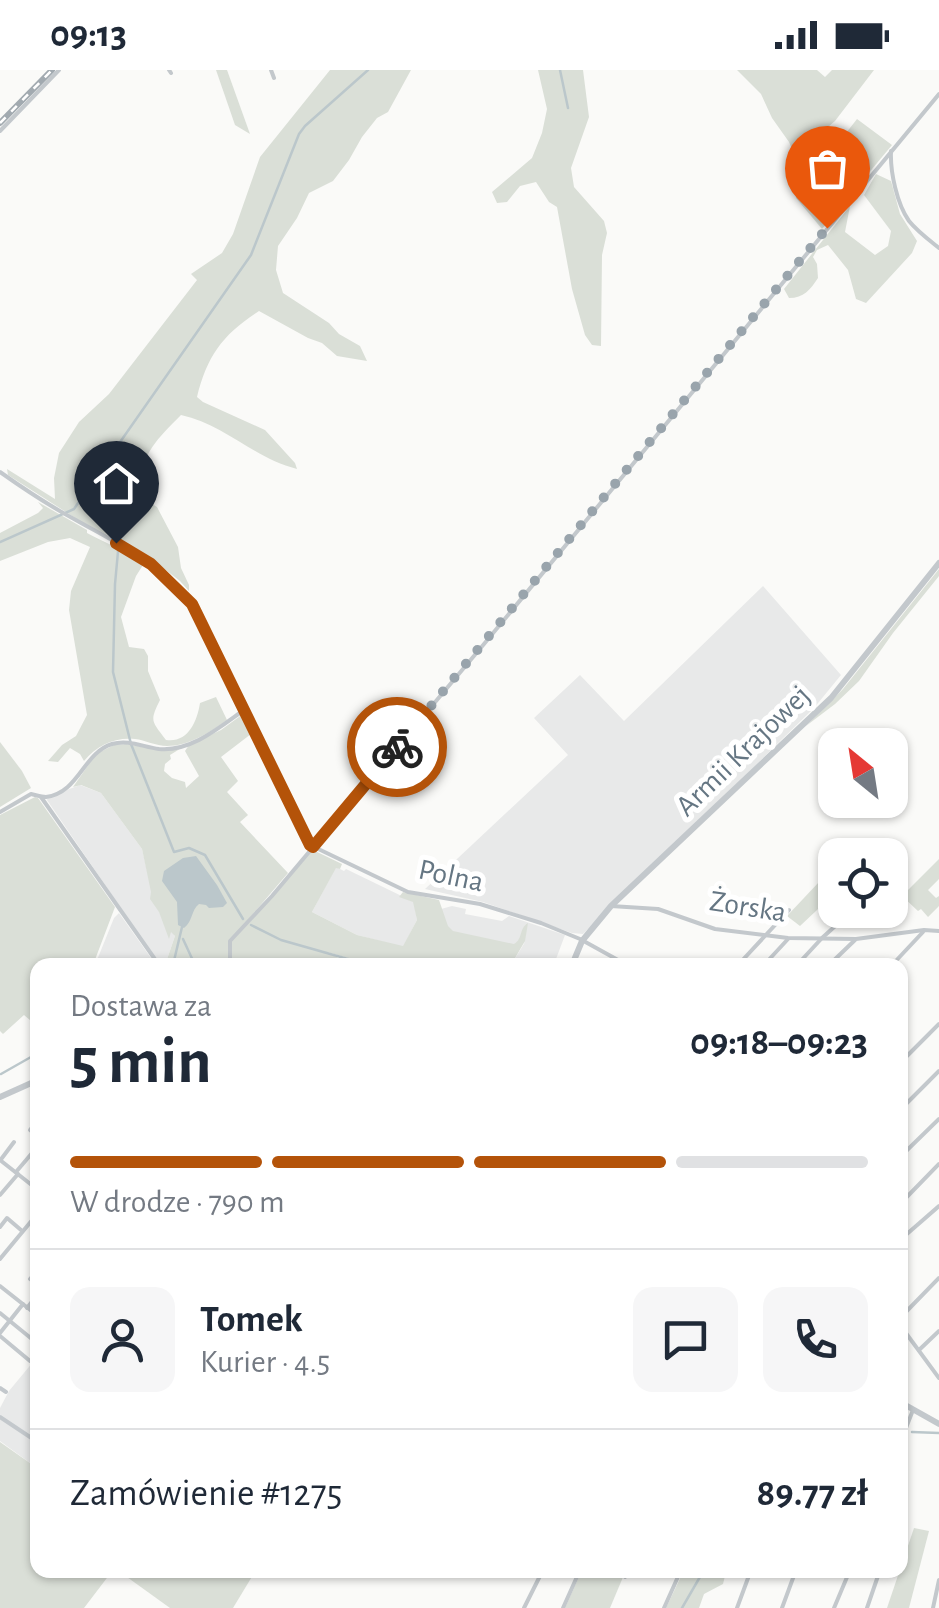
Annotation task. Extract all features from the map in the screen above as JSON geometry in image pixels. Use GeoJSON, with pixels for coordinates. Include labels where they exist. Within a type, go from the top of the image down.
{"type":"FeatureCollection","features":[{"type":"Feature","properties":{"kind":"street"},"geometry":{"type":"LineString","coordinates":[[0,131],[60,70]]}},
{"type":"Feature","properties":{"kind":"street"},"geometry":{"type":"LineString","coordinates":[[271,70],[274,78]]}},
{"type":"Feature","properties":{"kind":"street"},"geometry":{"type":"LineString","coordinates":[[230,958],[230,941],[313,847],[939,94]]}},
{"type":"Feature","properties":{"kind":"street"},"geometry":{"type":"LineString","coordinates":[[891,151],[893,178],[905,214],[939,248]]}},
{"type":"Feature","properties":{"kind":"street"},"geometry":{"type":"LineString","coordinates":[[0,472],[151,564],[192,604],[313,847]]}},
{"type":"Feature","properties":{"kind":"street","name":"Armii Krajowej"},"geometry":{"type":"LineString","coordinates":[[575,958],[582,941],[611,906],[831,698],[939,563]]}},
{"type":"Feature","properties":{"kind":"street"},"geometry":{"type":"LineString","coordinates":[[41,797],[70,785],[98,751],[112,744],[162,749],[180,746],[212,732],[244,710]]}},
{"type":"Feature","properties":{"kind":"street"},"geometry":{"type":"LineString","coordinates":[[0,812],[32,794],[41,797],[154,958]]}},
{"type":"Feature","properties":{"kind":"street","name":"Polna"},"geometry":{"type":"LineString","coordinates":[[313,847],[408,892],[488,907],[549,926],[613,958]]}},
{"type":"Feature","properties":{"kind":"street","name":"Żorska"},"geometry":{"type":"LineString","coordinates":[[611,906],[658,909],[715,929],[788,938],[856,939],[939,931]]}},
{"type":"Feature","properties":{"kind":"street"},"geometry":{"type":"LineString","coordinates":[[744,958],[789,910]]}},
{"type":"Feature","properties":{"kind":"street"},"geometry":{"type":"LineString","coordinates":[[803,958],[833,928]]}},
{"type":"Feature","properties":{"kind":"street"},"geometry":{"type":"LineString","coordinates":[[898,958],[924,930]]}},
{"type":"Feature","properties":{"kind":"street"},"geometry":{"type":"LineString","coordinates":[[770,958],[788,938]]}},
{"type":"Feature","properties":{"kind":"street"},"geometry":{"type":"LineString","coordinates":[[837,958],[856,939]]}},
{"type":"Feature","properties":{"kind":"street"},"geometry":{"type":"LineString","coordinates":[[908,1055],[939,1024]]}},
{"type":"Feature","properties":{"kind":"street"},"geometry":{"type":"LineString","coordinates":[[908,1102],[939,1071]]}},
{"type":"Feature","properties":{"kind":"street"},"geometry":{"type":"LineString","coordinates":[[1,1094],[30,1083]]}},
{"type":"Feature","properties":{"kind":"street"},"geometry":{"type":"LineString","coordinates":[[908,1149],[939,1119]]}},
{"type":"Feature","properties":{"kind":"street"},"geometry":{"type":"LineString","coordinates":[[14,1142],[0,1160],[30,1183]]}},
{"type":"Feature","properties":{"kind":"street"},"geometry":{"type":"LineString","coordinates":[[0,1195],[30,1156]]}},
{"type":"Feature","properties":{"kind":"street"},"geometry":{"type":"LineString","coordinates":[[908,1196],[939,1164]]}},
{"type":"Feature","properties":{"kind":"street"},"geometry":{"type":"LineString","coordinates":[[908,1235],[939,1206]]}},
{"type":"Feature","properties":{"kind":"street"},"geometry":{"type":"LineString","coordinates":[[0,1227],[7,1218],[23,1232]]}},
{"type":"Feature","properties":{"kind":"street"},"geometry":{"type":"LineString","coordinates":[[0,1259],[30,1223]]}},
{"type":"Feature","properties":{"kind":"street"},"geometry":{"type":"LineString","coordinates":[[908,1310],[939,1278]]}},
{"type":"Feature","properties":{"kind":"street"},"geometry":{"type":"LineString","coordinates":[[0,1286],[30,1310]]}},
{"type":"Feature","properties":{"kind":"street"},"geometry":{"type":"LineString","coordinates":[[30,1301],[0,1335],[30,1361]]}},
{"type":"Feature","properties":{"kind":"street"},"geometry":{"type":"LineString","coordinates":[[0,1314],[30,1338]]}},
{"type":"Feature","properties":{"kind":"street"},"geometry":{"type":"LineString","coordinates":[[918,1350],[939,1331]]}},
{"type":"Feature","properties":{"kind":"street"},"geometry":{"type":"LineString","coordinates":[[908,1336],[939,1377]]}},
{"type":"Feature","properties":{"kind":"street"},"geometry":{"type":"LineString","coordinates":[[908,1407],[939,1424]]}},
{"type":"Feature","properties":{"kind":"street"},"geometry":{"type":"LineString","coordinates":[[908,1423],[913,1410]]}},
{"type":"Feature","properties":{"kind":"street"},"geometry":{"type":"LineString","coordinates":[[0,1418],[30,1436]]}},
{"type":"Feature","properties":{"kind":"street"},"geometry":{"type":"LineString","coordinates":[[524,1608],[540,1578]]}},
{"type":"Feature","properties":{"kind":"street"},"geometry":{"type":"LineString","coordinates":[[563,1608],[576,1578]]}},
{"type":"Feature","properties":{"kind":"street"},"geometry":{"type":"LineString","coordinates":[[664,1608],[678,1578]]}},
{"type":"Feature","properties":{"kind":"street"},"geometry":{"type":"LineString","coordinates":[[737,1608],[748,1578]]}},
{"type":"Feature","properties":{"kind":"street"},"geometry":{"type":"LineString","coordinates":[[782,1608],[793,1578]]}},
{"type":"Feature","properties":{"kind":"street"},"geometry":{"type":"LineString","coordinates":[[834,1608],[847,1578]]}},
{"type":"Feature","properties":{"kind":"street"},"geometry":{"type":"LineString","coordinates":[[867,1608],[877,1578]]}},
{"type":"Feature","properties":{"kind":"street"},"geometry":{"type":"LineString","coordinates":[[933,1608],[939,1580]]}},
{"type":"Feature","properties":{"kind":"shaded area"},"geometry":{"type":"Polygon","coordinates":[[[216,70],[227,70],[250,134],[235,125],[216,70]]]}},
{"type":"Feature","properties":{"kind":"shaded area"},"geometry":{"type":"Polygon","coordinates":[[[330,70],[411,70],[388,112],[377,118],[333,181],[309,193],[278,246],[276,270],[283,293],[360,346],[367,361],[337,356],[322,343],[259,311],[218,347],[197,397],[265,430],[297,469],[267,458],[197,419],[181,415],[164,433],[145,461],[141,497],[157,507],[178,547],[189,591],[145,554],[80,521],[8,475],[7,469],[55,499],[59,453],[79,422],[109,394],[197,280],[191,274],[222,253],[233,234],[260,157],[330,70]]]}},
{"type":"Feature","properties":{"kind":"shaded area"},"geometry":{"type":"Polygon","coordinates":[[[538,70],[583,70],[589,117],[571,168],[574,187],[604,221],[607,233],[602,255],[601,346],[592,345],[585,335],[557,207],[536,182],[520,186],[507,202],[497,203],[492,192],[532,158],[542,133],[547,109],[538,70]]]}},
{"type":"Feature","properties":{"kind":"shaded area"},"geometry":{"type":"Polygon","coordinates":[[[737,70],[817,70],[825,77],[832,70],[874,70],[835,121],[814,139],[824,155],[832,151],[857,119],[892,145],[822,229],[796,198],[798,163],[789,142],[761,94],[737,70]]]}},
{"type":"Feature","properties":{"kind":"shaded area"},"geometry":{"type":"Polygon","coordinates":[[[876,174],[891,181],[900,214],[917,241],[912,253],[866,303],[856,299],[848,270],[828,245],[813,257],[818,278],[803,295],[789,298],[784,289],[850,206],[845,232],[875,255],[888,246],[891,231],[864,195],[876,174]]]}},
{"type":"Feature","properties":{"kind":"shaded area"},"geometry":{"type":"Polygon","coordinates":[[[38,502],[143,565],[121,617],[129,647],[144,649],[148,656],[148,671],[160,700],[154,721],[166,740],[186,735],[200,703],[216,697],[227,720],[183,744],[163,746],[120,739],[101,746],[84,761],[70,748],[58,762],[48,761],[76,736],[87,715],[69,610],[71,591],[90,547],[70,538],[48,542],[0,561],[0,533],[38,513],[43,508],[38,502]]]}},
{"type":"Feature","properties":{"kind":"shaded area"},"geometry":{"type":"Polygon","coordinates":[[[939,569],[939,576],[859,681],[806,726],[843,689],[939,569]]]}},
{"type":"Feature","properties":{"kind":"shaded area"},"geometry":{"type":"Polygon","coordinates":[[[763,586],[841,675],[814,708],[583,934],[483,902],[425,889],[568,755],[534,718],[580,675],[624,721],[763,586]]]}},
{"type":"Feature","properties":{"kind":"shaded area"},"geometry":{"type":"Polygon","coordinates":[[[243,714],[251,734],[221,757],[238,781],[227,792],[248,815],[240,822],[288,873],[246,922],[313,850],[342,864],[312,912],[357,935],[403,946],[417,920],[413,902],[399,897],[403,892],[439,900],[453,931],[514,944],[528,923],[525,941],[515,958],[348,958],[327,952],[338,958],[167,958],[175,936],[171,932],[169,939],[150,899],[142,849],[101,793],[81,785],[73,787],[96,754],[126,744],[167,751],[183,747],[170,755],[164,771],[185,782],[186,788],[199,776],[185,751],[189,745],[243,714]]]}},
{"type":"Feature","properties":{"kind":"shaded area"},"geometry":{"type":"Polygon","coordinates":[[[0,742],[31,788],[0,807],[0,742]]]}},
{"type":"Feature","properties":{"kind":"shaded area"},"geometry":{"type":"Polygon","coordinates":[[[80,785],[101,793],[142,849],[151,899],[175,936],[167,958],[155,958],[48,797],[80,785]]]}},
{"type":"Feature","properties":{"kind":"shaded area"},"geometry":{"type":"Polygon","coordinates":[[[38,798],[115,907],[96,958],[30,958],[30,1020],[24,1015],[3,1034],[0,1031],[0,815],[38,798]]]}},
{"type":"Feature","properties":{"kind":"shaded area"},"geometry":{"type":"Polygon","coordinates":[[[196,856],[227,903],[209,908],[199,904],[184,928],[178,925],[177,902],[162,881],[164,871],[183,858],[196,856]]]}},
{"type":"Feature","properties":{"kind":"shaded area"},"geometry":{"type":"Polygon","coordinates":[[[939,859],[939,879],[928,890],[936,898],[939,896],[939,906],[928,917],[908,902],[908,890],[939,859]]]}},
{"type":"Feature","properties":{"kind":"shaded area"},"geometry":{"type":"Polygon","coordinates":[[[336,867],[414,902],[417,920],[403,947],[357,935],[312,912],[336,867]]]}},
{"type":"Feature","properties":{"kind":"shaded area"},"geometry":{"type":"Polygon","coordinates":[[[818,883],[818,909],[800,926],[787,916],[818,883]]]}},
{"type":"Feature","properties":{"kind":"shaded area"},"geometry":{"type":"Polygon","coordinates":[[[452,906],[466,909],[465,914],[502,921],[509,916],[565,935],[556,958],[515,958],[525,942],[518,948],[452,932],[441,909],[452,906]]]}},
{"type":"Feature","properties":{"kind":"shaded area"},"geometry":{"type":"Polygon","coordinates":[[[119,913],[151,958],[98,958],[119,913]]]}},
{"type":"Feature","properties":{"kind":"shaded area"},"geometry":{"type":"Polygon","coordinates":[[[30,1366],[30,1463],[0,1441],[0,1408],[30,1366]]]}},
{"type":"Feature","properties":{"kind":"shaded area"},"geometry":{"type":"Polygon","coordinates":[[[0,1442],[30,1463],[30,1578],[107,1578],[84,1608],[0,1608],[0,1442]]]}},
{"type":"Feature","properties":{"kind":"shaded area"},"geometry":{"type":"Polygon","coordinates":[[[914,1528],[929,1531],[909,1608],[887,1608],[897,1578],[908,1578],[908,1546],[914,1528]]]}},
{"type":"Feature","properties":{"kind":"shaded area"},"geometry":{"type":"Polygon","coordinates":[[[128,1578],[251,1578],[233,1608],[170,1608],[128,1578]]]}},
{"type":"Feature","properties":{"kind":"shaded area"},"geometry":{"type":"Polygon","coordinates":[[[578,1578],[623,1578],[610,1608],[565,1608],[578,1578]]]}},
{"type":"Feature","properties":{"kind":"shaded area"},"geometry":{"type":"Polygon","coordinates":[[[680,1578],[724,1578],[723,1584],[704,1594],[699,1608],[666,1608],[680,1578]]]}},
{"type":"Feature","properties":{"kind":"waterway"},"geometry":{"type":"LineString","coordinates":[[243,919],[205,855],[189,848],[174,852],[131,744],[113,672],[120,530],[111,455],[251,255],[299,134],[368,70]]}},
{"type":"Feature","properties":{"kind":"waterway"},"geometry":{"type":"LineString","coordinates":[[560,70],[568,108]]}},
{"type":"Feature","properties":{"kind":"waterway"},"geometry":{"type":"LineString","coordinates":[[0,542],[74,509],[109,457]]}},
{"type":"Feature","properties":{"kind":"waterway"},"geometry":{"type":"LineString","coordinates":[[251,925],[281,940],[344,958]]}},
{"type":"Feature","properties":{"kind":"waterway"},"geometry":{"type":"LineString","coordinates":[[175,958],[182,927]]}},
{"type":"Feature","properties":{"kind":"waterway"},"geometry":{"type":"LineString","coordinates":[[183,939],[192,958]]}},
{"type":"Feature","properties":{"kind":"waterway"},"geometry":{"type":"LineString","coordinates":[[1,1074],[30,1058]]}},
{"type":"Feature","properties":{"kind":"waterway"},"geometry":{"type":"LineString","coordinates":[[912,1432],[939,1433]]}},
{"type":"Feature","properties":{"kind":"waterway"},"geometry":{"type":"LineString","coordinates":[[682,1608],[699,1578]]}},
{"type":"Feature","properties":{"kind":"railway"},"geometry":{"type":"LineString","coordinates":[[0,123],[52,70]]}},
{"type":"Feature","properties":{"kind":"way so far"},"geometry":{"type":"LineString","coordinates":[[397,747],[827,228]]}},
{"type":"Feature","properties":{"kind":"route"},"geometry":{"type":"LineString","coordinates":[[116,543],[151,564],[192,604],[310,845],[313,847],[397,747]]}}]}
